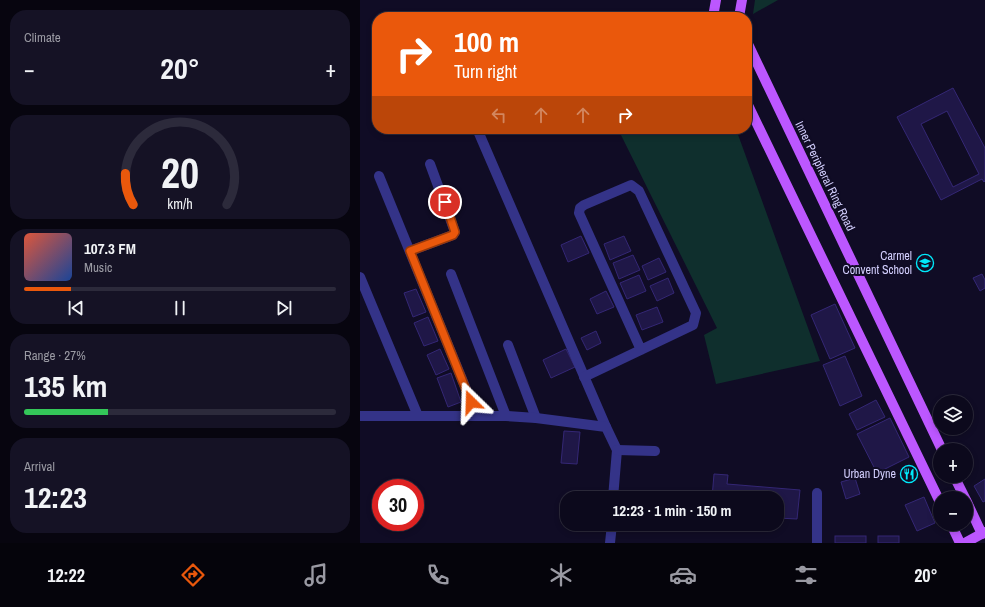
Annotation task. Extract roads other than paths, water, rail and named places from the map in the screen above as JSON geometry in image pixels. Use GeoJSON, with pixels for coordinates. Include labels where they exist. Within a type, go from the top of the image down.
{"type":"FeatureCollection","features":[{"type":"Feature","properties":{"kind":"main road"},"geometry":{"type":"LineString","coordinates":[[715,12],[716,0]]}},
{"type":"Feature","properties":{"kind":"main road"},"geometry":{"type":"LineString","coordinates":[[740,12],[742,0]]}},
{"type":"Feature","properties":{"kind":"main road","name":"Inner Peripheral Ring Road"},"geometry":{"type":"LineString","coordinates":[[752,52],[939,443]]}},
{"type":"Feature","properties":{"kind":"main road"},"geometry":{"type":"LineString","coordinates":[[752,113],[935,491]]}},
{"type":"Feature","properties":{"kind":"main road"},"geometry":{"type":"LineString","coordinates":[[965,543],[983,533],[973,514]]}},
{"type":"Feature","properties":{"kind":"main road"},"geometry":{"type":"LineString","coordinates":[[954,531],[960,543]]}},
{"type":"Feature","properties":{"kind":"street"},"geometry":{"type":"LineString","coordinates":[[479,134],[617,450],[614,491]]}},
{"type":"Feature","properties":{"kind":"street"},"geometry":{"type":"LineString","coordinates":[[410,251],[453,235],[456,228],[430,164]]}},
{"type":"Feature","properties":{"kind":"street"},"geometry":{"type":"LineString","coordinates":[[379,176],[477,416]]}},
{"type":"Feature","properties":{"kind":"street"},"geometry":{"type":"LineString","coordinates":[[584,377],[641,350],[693,325],[696,313],[639,191],[631,185],[584,205],[580,208],[579,213],[641,350]]}},
{"type":"Feature","properties":{"kind":"street"},"geometry":{"type":"LineString","coordinates":[[451,274],[506,416]]}},
{"type":"Feature","properties":{"kind":"street"},"geometry":{"type":"LineString","coordinates":[[360,277],[418,416]]}},
{"type":"Feature","properties":{"kind":"street"},"geometry":{"type":"LineString","coordinates":[[508,345],[536,418]]}},
{"type":"Feature","properties":{"kind":"street"},"geometry":{"type":"LineString","coordinates":[[360,416],[506,416],[536,418],[606,427]]}},
{"type":"Feature","properties":{"kind":"street"},"geometry":{"type":"LineString","coordinates":[[617,450],[655,451]]}},
{"type":"Feature","properties":{"kind":"street"},"geometry":{"type":"LineString","coordinates":[[817,493],[817,543]]}},
{"type":"Feature","properties":{"kind":"street"},"geometry":{"type":"LineString","coordinates":[[610,543],[611,531]]}},
{"type":"Feature","properties":{"kind":"place","name":"Carmel Convent School"},"geometry":{"type":"Point","coordinates":[925,263]}},
{"type":"Feature","properties":{"kind":"place","name":"Urban Dyne"},"geometry":{"type":"Point","coordinates":[909,474]}}]}
